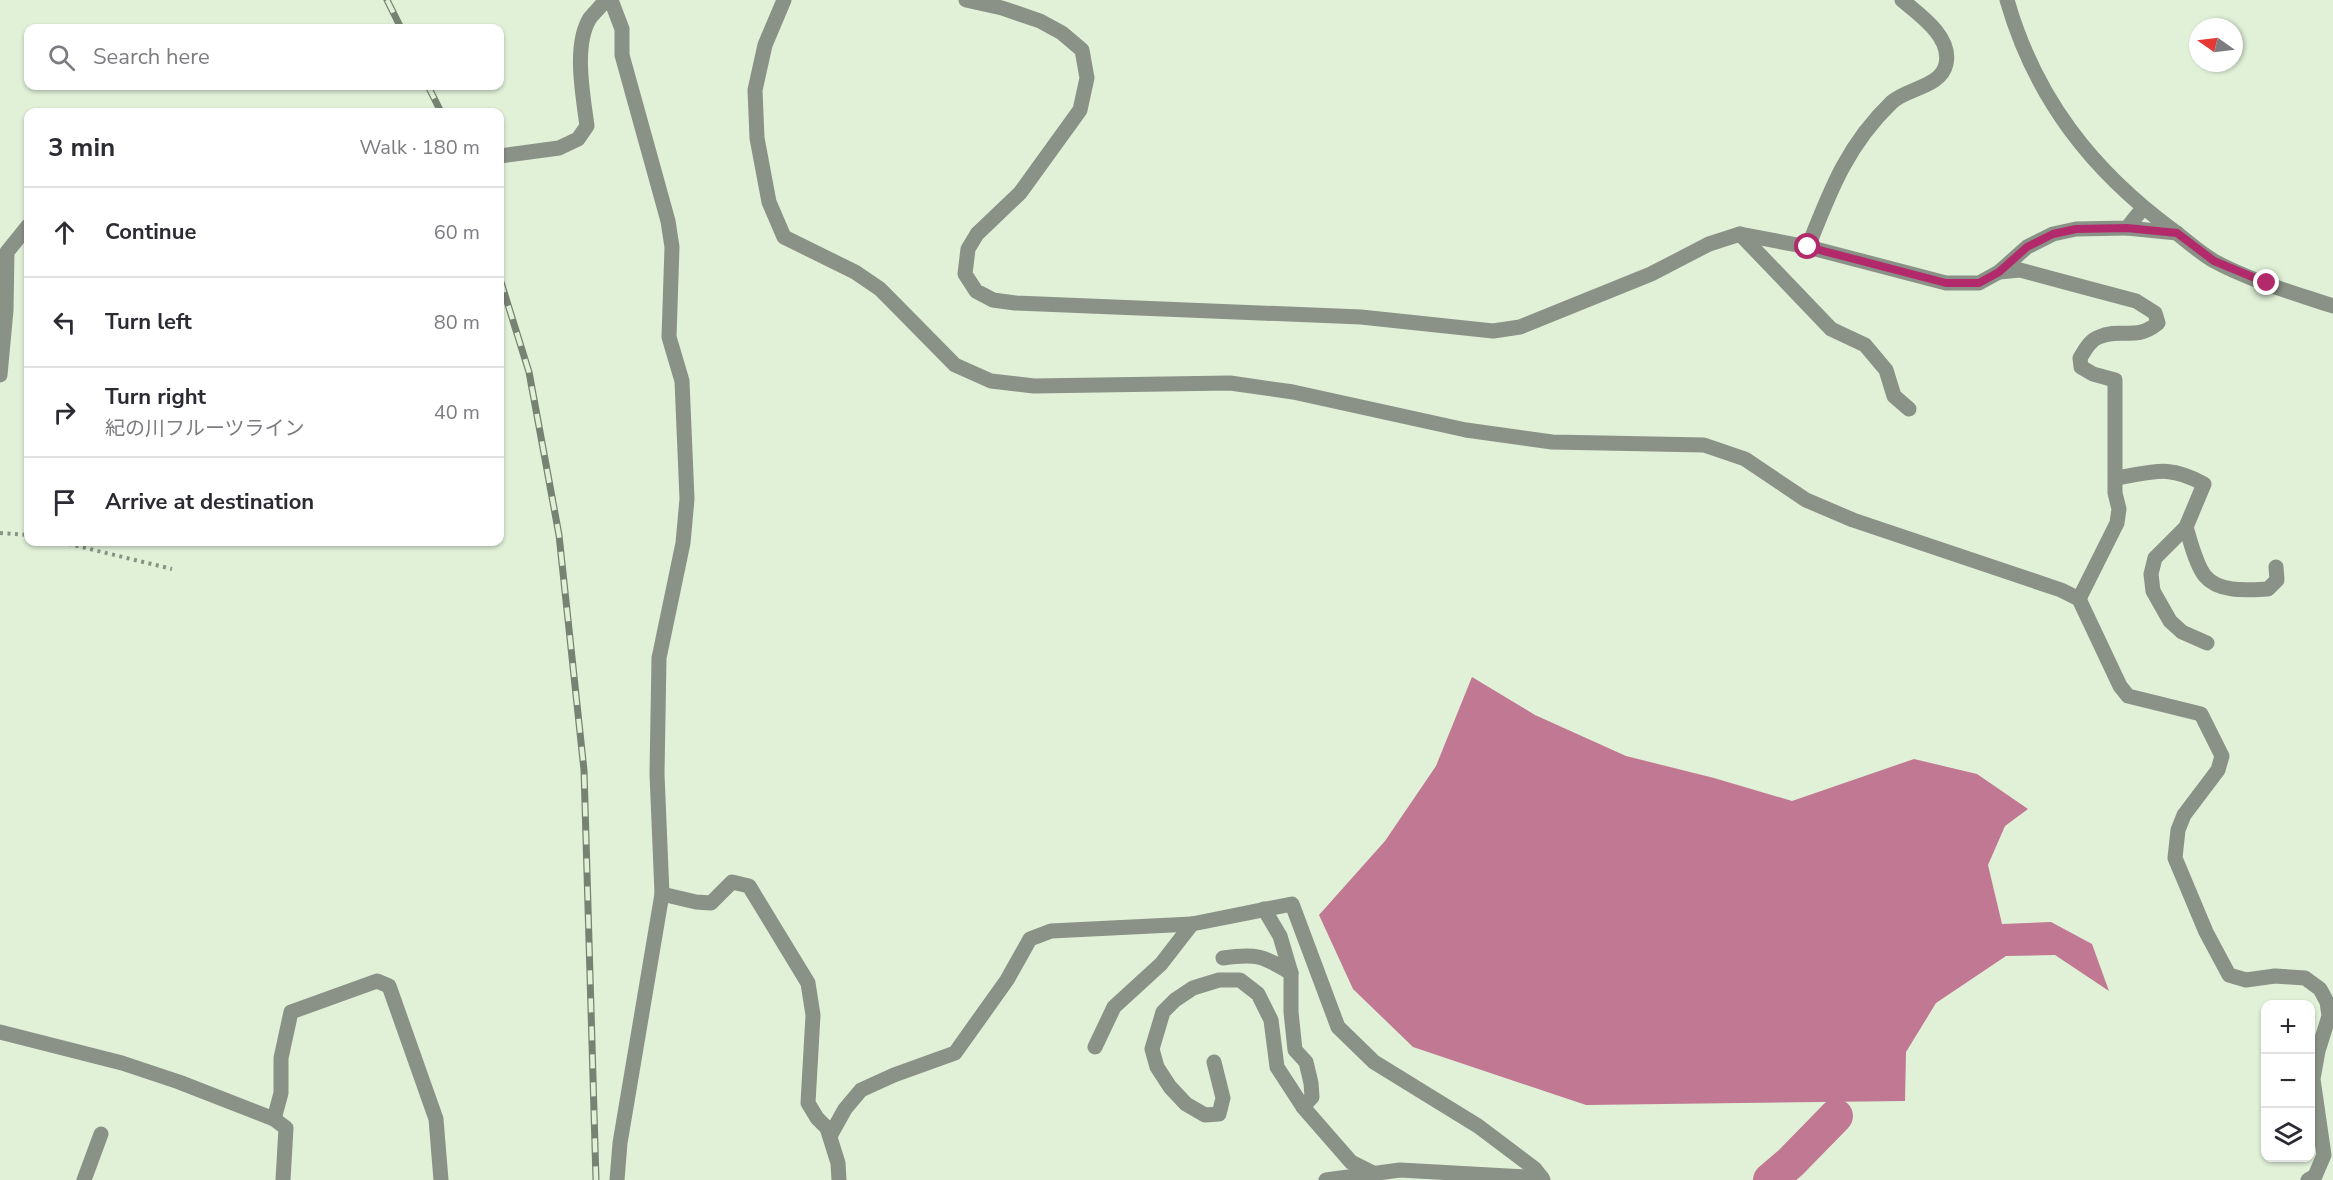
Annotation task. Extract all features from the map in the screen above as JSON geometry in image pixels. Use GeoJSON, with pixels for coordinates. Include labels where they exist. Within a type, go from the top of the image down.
{"type":"FeatureCollection","features":[{"type":"Feature","properties":{"kind":"street"},"geometry":{"type":"LineString","coordinates":[[504,155],[559,148],[578,139],[587,126],[582,89],[581,47],[590,19],[606,0]]}},
{"type":"Feature","properties":{"kind":"street"},"geometry":{"type":"LineString","coordinates":[[611,0],[622,29],[622,54],[668,221],[672,247],[669,337],[682,381],[687,499],[683,543],[658,658],[657,774],[662,894],[627,1099],[617,1180]]}},
{"type":"Feature","properties":{"kind":"street"},"geometry":{"type":"LineString","coordinates":[[784,0],[765,45],[755,90],[757,138],[769,202],[784,237],[833,259],[880,290],[955,365],[991,381],[1034,386],[1230,383],[1293,392],[1466,430],[1552,442],[1704,445],[1745,459],[1806,500],[1853,520],[2061,590],[2079,599],[2128,696],[2201,714],[2223,756],[2218,770],[2184,814],[2178,830],[2175,858],[2206,932],[2229,975],[2246,980],[2275,976],[2305,978],[2320,989],[2326,1002],[2329,1016],[2318,1051],[2313,1079],[2324,1155],[2315,1176],[2308,1180]]}},
{"type":"Feature","properties":{"kind":"street"},"geometry":{"type":"LineString","coordinates":[[966,0],[1002,8],[1040,21],[1062,33],[1082,50],[1087,78],[1080,110],[1020,193],[977,234],[968,249],[965,274],[976,291],[993,300],[1015,303],[1361,317],[1493,331],[1520,327],[1651,274],[1709,244],[1740,234],[1808,247],[1946,283],[1979,283],[1999,272],[2027,247],[2053,234],[2076,229],[2127,228],[2177,233]]}},
{"type":"Feature","properties":{"kind":"street"},"geometry":{"type":"LineString","coordinates":[[1808,247],[1836,176],[1862,136],[1894,101],[1909,91],[1939,78],[1946,66],[1947,49],[1927,20],[1902,0]]}},
{"type":"Feature","properties":{"kind":"street"},"geometry":{"type":"LineString","coordinates":[[2007,0],[2015,28],[2037,78],[2067,128],[2104,170],[2143,208],[2214,261],[2267,283],[2333,306]]}},
{"type":"Feature","properties":{"kind":"street"},"geometry":{"type":"LineString","coordinates":[[2127,228],[2143,208]]}},
{"type":"Feature","properties":{"kind":"street"},"geometry":{"type":"LineString","coordinates":[[0,375],[6,310],[3,251],[24,230]]}},
{"type":"Feature","properties":{"kind":"street"},"geometry":{"type":"LineString","coordinates":[[1740,234],[1811,306],[1830,329],[1865,345],[1886,370],[1894,396],[1909,409]]}},
{"type":"Feature","properties":{"kind":"street"},"geometry":{"type":"LineString","coordinates":[[1999,272],[2020,270],[2136,301],[2155,313],[2158,323],[2150,330],[2138,334],[2099,337],[2087,346],[2080,357],[2081,367],[2093,374],[2115,380],[2117,478],[2115,493],[2119,509],[2117,523],[2079,599]]}},
{"type":"Feature","properties":{"kind":"street"},"geometry":{"type":"LineString","coordinates":[[2117,478],[2168,470],[2187,474],[2204,484],[2186,527],[2155,558],[2151,574],[2153,591],[2170,621],[2182,632],[2207,643]]}},
{"type":"Feature","properties":{"kind":"street"},"geometry":{"type":"LineString","coordinates":[[2186,527],[2205,576],[2219,585],[2237,590],[2268,589],[2277,580],[2276,567]]}},
{"type":"Feature","properties":{"kind":"street"},"geometry":{"type":"LineString","coordinates":[[662,894],[711,903],[732,882],[750,886],[808,983],[813,1015],[808,1103],[817,1119],[827,1128],[838,1163],[839,1180]]}},
{"type":"Feature","properties":{"kind":"street"},"geometry":{"type":"LineString","coordinates":[[830,1136],[845,1109],[861,1090],[894,1075],[955,1053],[1006,980],[1030,939],[1051,931],[1192,924],[1292,904],[1338,1027],[1374,1062],[1478,1126],[1535,1169],[1543,1179]]}},
{"type":"Feature","properties":{"kind":"street"},"geometry":{"type":"LineString","coordinates":[[1264,909],[1280,936],[1291,973],[1291,1012],[1295,1050],[1306,1062],[1311,1083],[1312,1097],[1303,1107]]}},
{"type":"Feature","properties":{"kind":"street"},"geometry":{"type":"LineString","coordinates":[[1095,1047],[1114,1007],[1161,964],[1192,924]]}},
{"type":"Feature","properties":{"kind":"street"},"geometry":{"type":"LineString","coordinates":[[1223,958],[1245,955],[1265,957],[1291,973]]}},
{"type":"Feature","properties":{"kind":"street"},"geometry":{"type":"LineString","coordinates":[[1214,1062],[1223,1098],[1219,1114],[1205,1114],[1186,1104],[1156,1067],[1152,1049],[1157,1028],[1163,1012],[1175,1000],[1193,988],[1219,980],[1240,980],[1258,994],[1271,1020],[1277,1067],[1303,1107],[1351,1162],[1373,1173]]}},
{"type":"Feature","properties":{"kind":"street"},"geometry":{"type":"LineString","coordinates":[[274,1119],[281,1093],[281,1058],[291,1012],[377,981],[389,986],[436,1119],[441,1180]]}},
{"type":"Feature","properties":{"kind":"street"},"geometry":{"type":"LineString","coordinates":[[0,1032],[122,1063],[179,1082],[274,1119],[286,1128],[283,1180]]}},
{"type":"Feature","properties":{"kind":"street"},"geometry":{"type":"LineString","coordinates":[[84,1180],[101,1134]]}},
{"type":"Feature","properties":{"kind":"street"},"geometry":{"type":"LineString","coordinates":[[1326,1180],[1400,1170],[1543,1179]]}},
{"type":"Feature","properties":{"kind":"path"},"geometry":{"type":"LineString","coordinates":[[0,533],[24,536]]}},
{"type":"Feature","properties":{"kind":"path"},"geometry":{"type":"LineString","coordinates":[[77,546],[172,569]]}},
{"type":"Feature","properties":{"kind":"shaded area"},"geometry":{"type":"Polygon","coordinates":[[[1472,677],[1535,715],[1626,756],[1792,801],[1914,759],[1977,774],[2028,809],[2005,826],[1988,865],[2002,924],[2051,922],[2092,944],[2109,991],[2055,955],[2006,956],[1936,1003],[1906,1052],[1905,1101],[1586,1105],[1413,1047],[1353,989],[1319,915],[1385,841],[1436,766],[1472,677]]]}},
{"type":"Feature","properties":{"kind":"waterway"},"geometry":{"type":"LineString","coordinates":[[1770,1180],[1836,1116]]}},
{"type":"Feature","properties":{"kind":"railway"},"geometry":{"type":"LineString","coordinates":[[387,0],[399,24]]}},
{"type":"Feature","properties":{"kind":"railway"},"geometry":{"type":"LineString","coordinates":[[430,90],[439,108]]}},
{"type":"Feature","properties":{"kind":"railway"},"geometry":{"type":"LineString","coordinates":[[504,292],[529,372],[559,535],[584,770],[596,1180]]}},
{"type":"Feature","properties":{"kind":"route"},"geometry":{"type":"LineString","coordinates":[[1808,247],[1946,283],[1979,283],[1999,272],[2027,247],[2053,234],[2076,229],[2127,228],[2177,233],[2214,261],[2267,283]]}}]}
